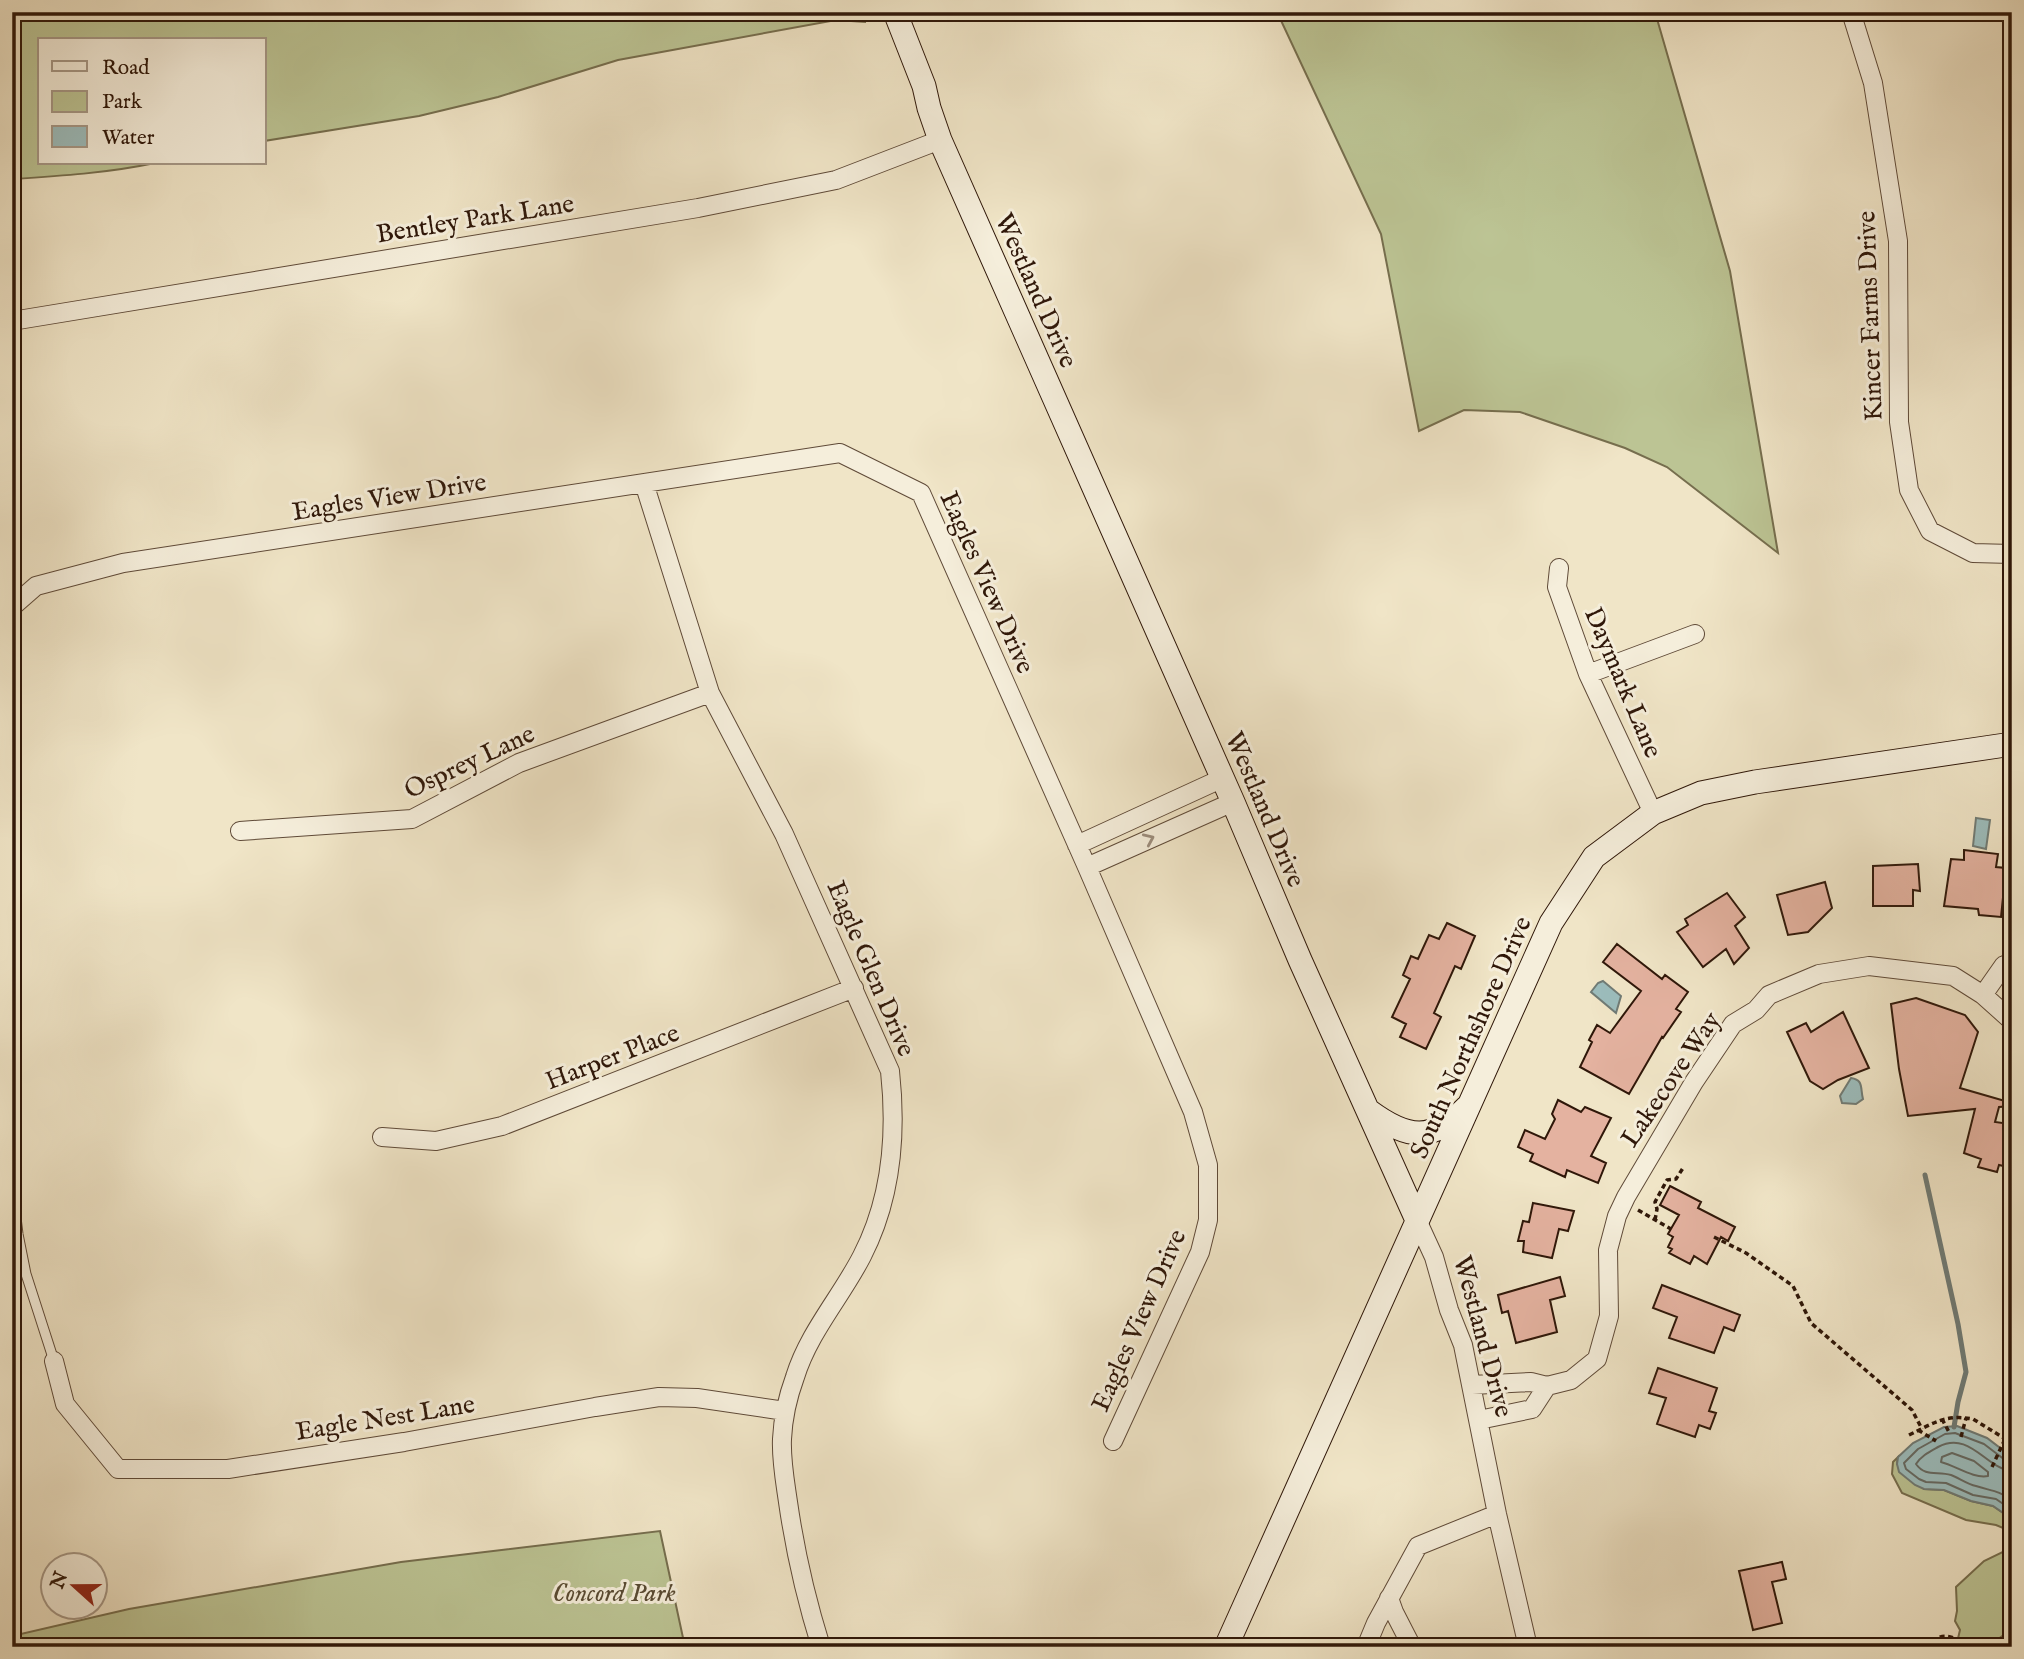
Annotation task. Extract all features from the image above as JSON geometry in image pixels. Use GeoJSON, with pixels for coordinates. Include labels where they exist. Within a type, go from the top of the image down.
{"type":"FeatureCollection","features":[{"type":"Feature","properties":{"kind":"main road","name":"Westland Drive"},"geometry":{"type":"LineString","coordinates":[[895,12],[924,86],[940,140],[1417,1220]]}},
{"type":"Feature","properties":{"kind":"main road","name":"South Northshore Drive"},"geometry":{"type":"LineString","coordinates":[[1226,1647],[1551,923],[1594,857],[1653,813],[1701,793],[1755,782],[2012,744]]}},
{"type":"Feature","properties":{"kind":"main road"},"geometry":{"type":"LineString","coordinates":[[1368,1111],[1395,1129],[1426,1134],[1457,1118],[1471,1102]]}},
{"type":"Feature","properties":{"kind":"street","name":"Kincer Farms Drive"},"geometry":{"type":"LineString","coordinates":[[1851,12],[1873,83],[1898,241],[1899,422],[1909,490],[1930,531],[1973,553],[2012,554]]}},
{"type":"Feature","properties":{"kind":"street","name":"Bentley Park Lane"},"geometry":{"type":"LineString","coordinates":[[12,321],[698,208],[836,180],[940,140]]}},
{"type":"Feature","properties":{"kind":"street","name":"Eagles View Drive"},"geometry":{"type":"LineString","coordinates":[[12,607],[36,586],[123,564],[840,453],[921,493],[1193,1112],[1208,1165],[1208,1220],[1200,1252],[1114,1441]]}},
{"type":"Feature","properties":{"kind":"street","name":"Eagle Glen Drive"},"geometry":{"type":"LineString","coordinates":[[644,483],[709,693],[784,834],[890,1070],[893,1098],[892,1139],[887,1192],[862,1257],[808,1345],[795,1374],[785,1411],[783,1460],[793,1537],[804,1590],[821,1647]]}},
{"type":"Feature","properties":{"kind":"street","name":"Daymark Lane"},"geometry":{"type":"LineString","coordinates":[[1559,568],[1557,587],[1588,674],[1653,813]]}},
{"type":"Feature","properties":{"kind":"street"},"geometry":{"type":"LineString","coordinates":[[1588,674],[1695,634]]}},
{"type":"Feature","properties":{"kind":"street","name":"Osprey Lane"},"geometry":{"type":"LineString","coordinates":[[240,831],[412,819],[519,763],[709,693]]}},
{"type":"Feature","properties":{"kind":"street"},"geometry":{"type":"LineString","coordinates":[[1077,845],[1223,778]]}},
{"type":"Feature","properties":{"kind":"street"},"geometry":{"type":"LineString","coordinates":[[1087,867],[1233,802]]}},
{"type":"Feature","properties":{"kind":"street"},"geometry":{"type":"LineString","coordinates":[[1983,995],[2004,965]]}},
{"type":"Feature","properties":{"kind":"street","name":"Lakecove Way"},"geometry":{"type":"LineString","coordinates":[[1472,1385],[1531,1382],[1547,1386],[1571,1380],[1597,1359],[1609,1316],[1608,1250],[1617,1216],[1693,1082],[1733,1024],[1756,1010],[1769,995],[1819,974],[1869,967],[1953,976],[1983,995],[2012,1021]]}},
{"type":"Feature","properties":{"kind":"street","name":"Harper Place"},"geometry":{"type":"LineString","coordinates":[[382,1137],[436,1141],[502,1126],[854,988]]}},
{"type":"Feature","properties":{"kind":"street","name":"Westland Drive"},"geometry":{"type":"LineString","coordinates":[[1417,1220],[1434,1257],[1449,1310],[1463,1345],[1497,1514],[1528,1647]]}},
{"type":"Feature","properties":{"kind":"street","name":"Eagle Nest Lane"},"geometry":{"type":"LineString","coordinates":[[54,1360],[65,1404],[118,1469],[228,1469],[404,1442],[659,1397],[697,1398],[785,1411]]}},
{"type":"Feature","properties":{"kind":"street","name":"Lakecove Way"},"geometry":{"type":"LineString","coordinates":[[1479,1420],[1532,1409],[1547,1386]]}},
{"type":"Feature","properties":{"kind":"street"},"geometry":{"type":"LineString","coordinates":[[1366,1647],[1418,1546],[1497,1514]]}},
{"type":"Feature","properties":{"kind":"street"},"geometry":{"type":"LineString","coordinates":[[1389,1598],[1412,1647]]}},
{"type":"Feature","properties":{"kind":"lane"},"geometry":{"type":"LineString","coordinates":[[12,1185],[26,1274],[54,1360]]}},
{"type":"Feature","properties":{"kind":"path"},"geometry":{"type":"LineString","coordinates":[[1656,1220],[1656,1202],[1667,1180],[1676,1179],[1683,1168]]}},
{"type":"Feature","properties":{"kind":"path"},"geometry":{"type":"LineString","coordinates":[[1624,1202],[1671,1229]]}},
{"type":"Feature","properties":{"kind":"path"},"geometry":{"type":"LineString","coordinates":[[1713,1237],[1746,1254],[1793,1286],[1811,1323],[1912,1410],[1920,1430],[1936,1440]]}},
{"type":"Feature","properties":{"kind":"path"},"geometry":{"type":"LineString","coordinates":[[1944,1418],[1949,1432]]}},
{"type":"Feature","properties":{"kind":"path"},"geometry":{"type":"LineString","coordinates":[[1909,1435],[1944,1418],[1966,1418],[1973,1419],[2012,1443]]}},
{"type":"Feature","properties":{"kind":"path"},"geometry":{"type":"LineString","coordinates":[[1961,1437],[1966,1418]]}},
{"type":"Feature","properties":{"kind":"path"},"geometry":{"type":"LineString","coordinates":[[1992,1467],[2005,1438]]}},
{"type":"Feature","properties":{"kind":"path"},"geometry":{"type":"LineString","coordinates":[[1926,1647],[1942,1636],[1965,1642]]}},
{"type":"Feature","properties":{"kind":"green space"},"geometry":{"type":"Polygon","coordinates":[[[12,12],[865,12],[865,22],[836,20],[618,60],[498,97],[419,116],[266,141],[266,38],[38,38],[38,164],[149,164],[102,172],[12,179],[12,12]]]}},
{"type":"Feature","properties":{"kind":"green space"},"geometry":{"type":"Polygon","coordinates":[[[1277,12],[1655,12],[1730,271],[1778,553],[1667,467],[1625,448],[1520,412],[1464,410],[1419,431],[1381,234],[1277,12]]]}},
{"type":"Feature","properties":{"kind":"green space"},"geometry":{"type":"Polygon","coordinates":[[[1898,1457],[1897,1464],[1924,1489],[1944,1490],[1993,1506],[2012,1519],[2012,1536],[2008,1530],[1996,1525],[1966,1520],[1902,1493],[1892,1474],[1893,1462],[1898,1457]]]}},
{"type":"Feature","properties":{"kind":"green space","name":"Concord Park"},"geometry":{"type":"Polygon","coordinates":[[[660,1531],[685,1647],[12,1647],[12,1636],[81,1620],[108,1620],[108,1614],[129,1609],[401,1562],[660,1531]]]}},
{"type":"Feature","properties":{"kind":"green space"},"geometry":{"type":"Polygon","coordinates":[[[2012,1544],[2012,1629],[1987,1647],[1956,1647],[1960,1630],[1955,1621],[1956,1587],[1984,1561],[2005,1551],[2012,1544]]]}},
{"type":"Feature","properties":{"kind":"water"},"geometry":{"type":"Polygon","coordinates":[[[1976,818],[1990,820],[1986,849],[1973,846],[1976,818]]]}},
{"type":"Feature","properties":{"kind":"water"},"geometry":{"type":"Polygon","coordinates":[[[1603,981],[1621,996],[1616,1013],[1591,992],[1603,981]]]}},
{"type":"Feature","properties":{"kind":"water"},"geometry":{"type":"Polygon","coordinates":[[[1851,1078],[1860,1083],[1863,1099],[1856,1104],[1842,1103],[1840,1096],[1851,1078]]]}},
{"type":"Feature","properties":{"kind":"water"},"geometry":{"type":"Polygon","coordinates":[[[1957,1426],[1987,1438],[2012,1457],[2012,1519],[1993,1506],[1944,1490],[1924,1489],[1899,1472],[1898,1457],[1913,1443],[1944,1427],[1957,1426]]]}},
{"type":"Feature","properties":{"kind":"building"},"geometry":{"type":"Polygon","coordinates":[[[1964,850],[1998,854],[1996,867],[2006,868],[2001,917],[1979,915],[1978,909],[1944,906],[1951,859],[1964,860],[1964,850]]]}},
{"type":"Feature","properties":{"kind":"building"},"geometry":{"type":"Polygon","coordinates":[[[1918,864],[1920,891],[1913,890],[1913,906],[1873,906],[1873,866],[1918,864]]]}},
{"type":"Feature","properties":{"kind":"building"},"geometry":{"type":"Polygon","coordinates":[[[1825,882],[1832,908],[1808,932],[1788,935],[1777,895],[1825,882]]]}},
{"type":"Feature","properties":{"kind":"building"},"geometry":{"type":"Polygon","coordinates":[[[1727,893],[1745,917],[1735,926],[1749,948],[1734,964],[1726,949],[1703,967],[1677,932],[1688,925],[1685,919],[1727,893]]]}},
{"type":"Feature","properties":{"kind":"building"},"geometry":{"type":"Polygon","coordinates":[[[1447,923],[1475,936],[1461,969],[1455,966],[1434,1013],[1441,1017],[1426,1049],[1400,1037],[1406,1024],[1392,1017],[1410,979],[1403,975],[1411,956],[1418,959],[1429,935],[1439,939],[1447,923]]]}},
{"type":"Feature","properties":{"kind":"building"},"geometry":{"type":"Polygon","coordinates":[[[1617,944],[1662,979],[1665,975],[1688,992],[1676,1009],[1681,1012],[1662,1037],[1629,1094],[1580,1067],[1597,1025],[1610,1033],[1641,991],[1603,962],[1617,944]]]}},
{"type":"Feature","properties":{"kind":"building"},"geometry":{"type":"Polygon","coordinates":[[[1916,998],[1965,1015],[1978,1032],[1960,1088],[2012,1103],[2012,1106],[1999,1107],[1995,1122],[2010,1124],[2007,1131],[2012,1133],[2012,1168],[1999,1165],[1997,1172],[1978,1167],[1981,1159],[1964,1153],[1975,1109],[1908,1116],[1891,1004],[1916,998]]]}},
{"type":"Feature","properties":{"kind":"building"},"geometry":{"type":"Polygon","coordinates":[[[1843,1012],[1869,1068],[1823,1089],[1810,1081],[1787,1032],[1806,1023],[1811,1032],[1843,1012]]]}},
{"type":"Feature","properties":{"kind":"building"},"geometry":{"type":"Polygon","coordinates":[[[1558,1100],[1581,1112],[1585,1107],[1611,1118],[1591,1156],[1606,1163],[1598,1183],[1567,1170],[1565,1177],[1530,1161],[1533,1154],[1518,1147],[1525,1130],[1545,1139],[1555,1119],[1552,1114],[1558,1100]]]}},
{"type":"Feature","properties":{"kind":"building"},"geometry":{"type":"Polygon","coordinates":[[[1670,1186],[1701,1202],[1698,1208],[1735,1227],[1728,1241],[1721,1237],[1707,1264],[1694,1256],[1690,1264],[1669,1253],[1672,1249],[1668,1247],[1673,1237],[1668,1234],[1679,1215],[1660,1205],[1670,1186]]]}},
{"type":"Feature","properties":{"kind":"building"},"geometry":{"type":"Polygon","coordinates":[[[1533,1203],[1574,1211],[1568,1231],[1559,1229],[1552,1258],[1523,1252],[1524,1241],[1518,1241],[1523,1221],[1529,1222],[1533,1203]]]}},
{"type":"Feature","properties":{"kind":"building"},"geometry":{"type":"Polygon","coordinates":[[[1560,1277],[1565,1296],[1550,1300],[1557,1332],[1516,1343],[1508,1311],[1502,1313],[1498,1295],[1560,1277]]]}},
{"type":"Feature","properties":{"kind":"building"},"geometry":{"type":"Polygon","coordinates":[[[1662,1285],[1740,1315],[1734,1331],[1724,1327],[1714,1353],[1669,1338],[1677,1317],[1653,1308],[1662,1285]]]}},
{"type":"Feature","properties":{"kind":"building"},"geometry":{"type":"Polygon","coordinates":[[[1658,1368],[1717,1388],[1709,1411],[1716,1413],[1710,1429],[1699,1425],[1695,1437],[1657,1424],[1666,1398],[1649,1393],[1658,1368]]]}},
{"type":"Feature","properties":{"kind":"building"},"geometry":{"type":"Polygon","coordinates":[[[1782,1562],[1786,1579],[1772,1582],[1782,1623],[1753,1630],[1739,1571],[1782,1562]]]}},
{"type":"Feature","properties":{"kind":"waterway"},"geometry":{"type":"LineString","coordinates":[[1925,1175],[1966,1372],[1954,1427]]}}]}
